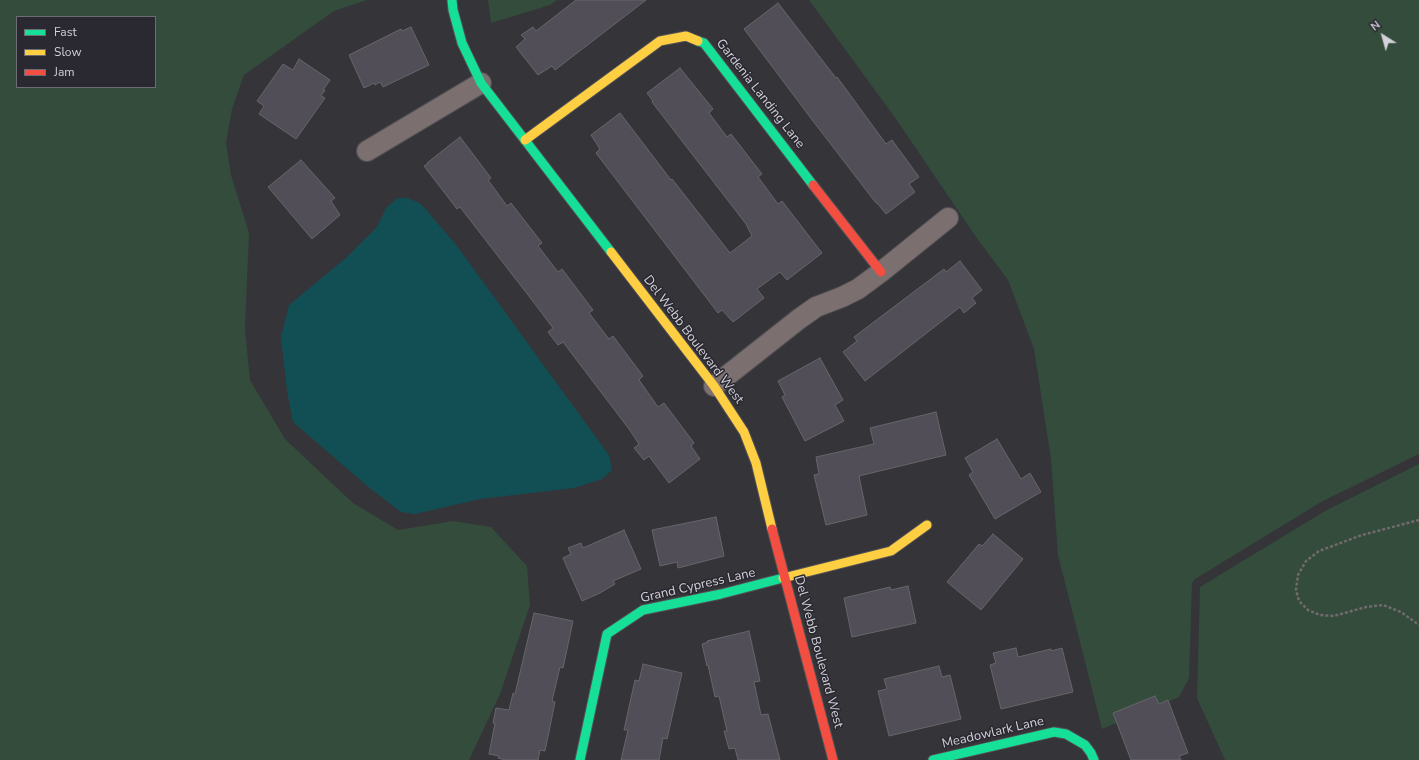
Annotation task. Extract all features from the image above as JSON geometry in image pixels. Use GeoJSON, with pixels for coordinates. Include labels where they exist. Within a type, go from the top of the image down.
{"type":"FeatureCollection","features":[{"type":"Feature","properties":{"kind":"street","name":"Del Webb Boulevard West"},"geometry":{"type":"LineString","coordinates":[[452,0],[453,10],[462,43],[481,82],[714,386],[744,432],[756,463],[785,579],[834,760]]}},
{"type":"Feature","properties":{"kind":"street","name":"Gardenia Landing Lane"},"geometry":{"type":"LineString","coordinates":[[525,140],[660,41],[686,36],[704,43],[881,272]]}},
{"type":"Feature","properties":{"kind":"street"},"geometry":{"type":"LineString","coordinates":[[367,151],[481,82]]}},
{"type":"Feature","properties":{"kind":"street"},"geometry":{"type":"LineString","coordinates":[[714,386],[799,319],[816,308],[858,289],[948,218]]}},
{"type":"Feature","properties":{"kind":"street","name":"Grand Cypress Lane"},"geometry":{"type":"LineString","coordinates":[[580,760],[607,634],[643,610],[785,579],[891,551],[927,525]]}},
{"type":"Feature","properties":{"kind":"street","name":"Meadowlark Lane"},"geometry":{"type":"LineString","coordinates":[[934,760],[1054,732],[1066,734],[1085,745],[1094,760]]}},
{"type":"Feature","properties":{"kind":"path"},"geometry":{"type":"LineString","coordinates":[[1419,520],[1362,536],[1319,551],[1306,561],[1298,575],[1296,590],[1298,601],[1308,610],[1320,615],[1334,616],[1366,607],[1383,605],[1401,612],[1419,625]]}},
{"type":"Feature","properties":{"kind":"green space"},"geometry":{"type":"Polygon","coordinates":[[[0,0],[367,0],[334,11],[244,75],[232,109],[226,143],[231,175],[249,233],[245,329],[250,380],[285,439],[353,503],[398,530],[453,521],[491,527],[527,566],[530,605],[500,694],[469,760],[0,760],[0,0]]]}},
{"type":"Feature","properties":{"kind":"green space"},"geometry":{"type":"Polygon","coordinates":[[[488,0],[557,0],[550,5],[491,23],[488,0]]]}},
{"type":"Feature","properties":{"kind":"green space"},"geometry":{"type":"Polygon","coordinates":[[[809,0],[1419,0],[1419,454],[1321,502],[1195,579],[1192,583],[1189,678],[1179,697],[1102,729],[1058,555],[1051,459],[1034,349],[1008,280],[976,237],[896,119],[809,0]]]}},
{"type":"Feature","properties":{"kind":"green space"},"geometry":{"type":"Polygon","coordinates":[[[1419,464],[1419,760],[1225,760],[1197,698],[1200,587],[1325,511],[1419,464]]]}},
{"type":"Feature","properties":{"kind":"water"},"geometry":{"type":"Polygon","coordinates":[[[398,198],[408,198],[421,204],[457,246],[609,455],[612,470],[602,479],[574,488],[480,499],[415,514],[401,512],[367,486],[293,422],[287,391],[281,337],[289,305],[347,257],[377,227],[386,208],[398,198]]]}},
{"type":"Feature","properties":{"kind":"building"},"geometry":{"type":"Polygon","coordinates":[[[576,0],[646,0],[555,70],[552,66],[538,75],[516,47],[525,39],[521,35],[533,27],[536,31],[576,0]]]}},
{"type":"Feature","properties":{"kind":"building"},"geometry":{"type":"Polygon","coordinates":[[[778,3],[836,78],[837,77],[886,144],[892,140],[919,177],[909,184],[915,192],[886,214],[813,121],[744,29],[778,3]]]}},
{"type":"Feature","properties":{"kind":"building"},"geometry":{"type":"Polygon","coordinates":[[[411,27],[429,65],[383,87],[380,82],[364,88],[349,55],[401,29],[402,31],[411,27]]]}},
{"type":"Feature","properties":{"kind":"building"},"geometry":{"type":"Polygon","coordinates":[[[299,59],[330,80],[321,96],[325,98],[296,139],[259,114],[264,106],[257,101],[283,64],[293,70],[299,59]]]}},
{"type":"Feature","properties":{"kind":"building"},"geometry":{"type":"Polygon","coordinates":[[[680,68],[713,109],[709,113],[727,137],[731,134],[762,174],[758,177],[778,204],[782,201],[822,253],[787,280],[780,272],[757,289],[764,298],[733,322],[722,310],[718,313],[596,153],[600,149],[591,135],[620,113],[671,180],[672,179],[730,253],[752,236],[746,224],[652,102],[653,101],[647,93],[680,68]]]}},
{"type":"Feature","properties":{"kind":"building"},"geometry":{"type":"Polygon","coordinates":[[[460,137],[491,178],[488,180],[507,206],[511,203],[542,243],[538,246],[558,272],[562,269],[593,310],[589,313],[609,339],[613,336],[643,376],[639,380],[658,407],[664,403],[694,443],[691,446],[700,459],[669,483],[649,456],[644,460],[634,448],[639,444],[629,429],[563,342],[558,345],[548,332],[553,328],[460,207],[457,209],[424,166],[460,137]]]}},
{"type":"Feature","properties":{"kind":"building"},"geometry":{"type":"Polygon","coordinates":[[[301,160],[335,198],[331,201],[340,215],[312,239],[268,187],[301,160]]]}},
{"type":"Feature","properties":{"kind":"building"},"geometry":{"type":"Polygon","coordinates":[[[960,261],[982,290],[972,298],[976,303],[964,313],[960,307],[865,381],[843,352],[857,341],[854,337],[944,269],[946,272],[960,261]]]}},
{"type":"Feature","properties":{"kind":"building"},"geometry":{"type":"Polygon","coordinates":[[[820,358],[843,400],[835,405],[844,421],[805,441],[782,397],[785,395],[778,381],[820,358]]]}},
{"type":"Feature","properties":{"kind":"building"},"geometry":{"type":"Polygon","coordinates":[[[936,412],[946,455],[859,476],[867,515],[826,525],[814,475],[819,474],[816,457],[874,444],[870,428],[936,412]]]}},
{"type":"Feature","properties":{"kind":"building"},"geometry":{"type":"Polygon","coordinates":[[[997,439],[1021,479],[1030,473],[1041,492],[995,519],[969,475],[973,472],[965,458],[997,439]]]}},
{"type":"Feature","properties":{"kind":"building"},"geometry":{"type":"Polygon","coordinates":[[[716,517],[724,556],[678,568],[677,562],[660,566],[652,530],[716,517]]]}},
{"type":"Feature","properties":{"kind":"building"},"geometry":{"type":"Polygon","coordinates":[[[624,530],[641,569],[613,581],[615,584],[582,601],[563,558],[571,554],[568,548],[581,543],[583,548],[624,530]]]}},
{"type":"Feature","properties":{"kind":"building"},"geometry":{"type":"Polygon","coordinates":[[[993,534],[1023,559],[981,610],[947,582],[979,544],[982,546],[993,534]]]}},
{"type":"Feature","properties":{"kind":"building"},"geometry":{"type":"Polygon","coordinates":[[[908,586],[916,623],[852,637],[844,598],[890,587],[891,590],[908,586]]]}},
{"type":"Feature","properties":{"kind":"building"},"geometry":{"type":"Polygon","coordinates":[[[534,613],[573,621],[563,668],[560,667],[552,701],[555,702],[545,751],[540,750],[538,760],[506,760],[498,758],[499,756],[489,754],[495,723],[493,723],[496,708],[509,710],[513,693],[515,694],[534,613]]]}},
{"type":"Feature","properties":{"kind":"building"},"geometry":{"type":"Polygon","coordinates":[[[749,631],[760,681],[754,682],[761,715],[768,714],[780,760],[738,760],[735,748],[729,749],[724,731],[727,731],[719,696],[715,697],[708,665],[707,666],[702,644],[708,642],[707,641],[749,631]]]}},
{"type":"Feature","properties":{"kind":"building"},"geometry":{"type":"Polygon","coordinates":[[[1016,648],[1018,657],[1051,649],[1051,651],[1062,648],[1073,692],[1001,709],[990,665],[996,663],[993,653],[1016,648]]]}},
{"type":"Feature","properties":{"kind":"building"},"geometry":{"type":"Polygon","coordinates":[[[643,664],[682,673],[667,739],[663,738],[659,760],[621,760],[628,730],[624,730],[635,680],[639,681],[643,664]]]}},
{"type":"Feature","properties":{"kind":"building"},"geometry":{"type":"Polygon","coordinates":[[[939,666],[942,677],[950,675],[961,719],[889,736],[878,691],[887,689],[884,679],[939,666]]]}},
{"type":"Feature","properties":{"kind":"building"},"geometry":{"type":"Polygon","coordinates":[[[1155,696],[1159,704],[1168,700],[1188,753],[1179,756],[1181,760],[1131,760],[1113,713],[1155,696]]]}},
{"type":"Feature","properties":{"kind":"traffic: fast"},"geometry":{"type":"LineString","coordinates":[[452,0],[453,10],[462,43],[481,83],[611,252]]}},
{"type":"Feature","properties":{"kind":"traffic: fast"},"geometry":{"type":"LineString","coordinates":[[698,41],[704,43],[813,185]]}},
{"type":"Feature","properties":{"kind":"traffic: fast"},"geometry":{"type":"LineString","coordinates":[[580,760],[607,634],[643,610],[721,594],[783,578]]}},
{"type":"Feature","properties":{"kind":"traffic: fast"},"geometry":{"type":"LineString","coordinates":[[933,760],[1054,732],[1066,734],[1085,745],[1094,760]]}},
{"type":"Feature","properties":{"kind":"traffic: slow"},"geometry":{"type":"LineString","coordinates":[[525,140],[660,41],[686,36],[698,41]]}},
{"type":"Feature","properties":{"kind":"traffic: slow"},"geometry":{"type":"LineString","coordinates":[[611,252],[714,386],[744,432],[756,463],[772,529]]}},
{"type":"Feature","properties":{"kind":"traffic: slow"},"geometry":{"type":"LineString","coordinates":[[783,578],[891,551],[927,525]]}},
{"type":"Feature","properties":{"kind":"traffic: jam"},"geometry":{"type":"LineString","coordinates":[[813,185],[881,272]]}},
{"type":"Feature","properties":{"kind":"traffic: jam"},"geometry":{"type":"LineString","coordinates":[[772,529],[833,760]]}}]}
